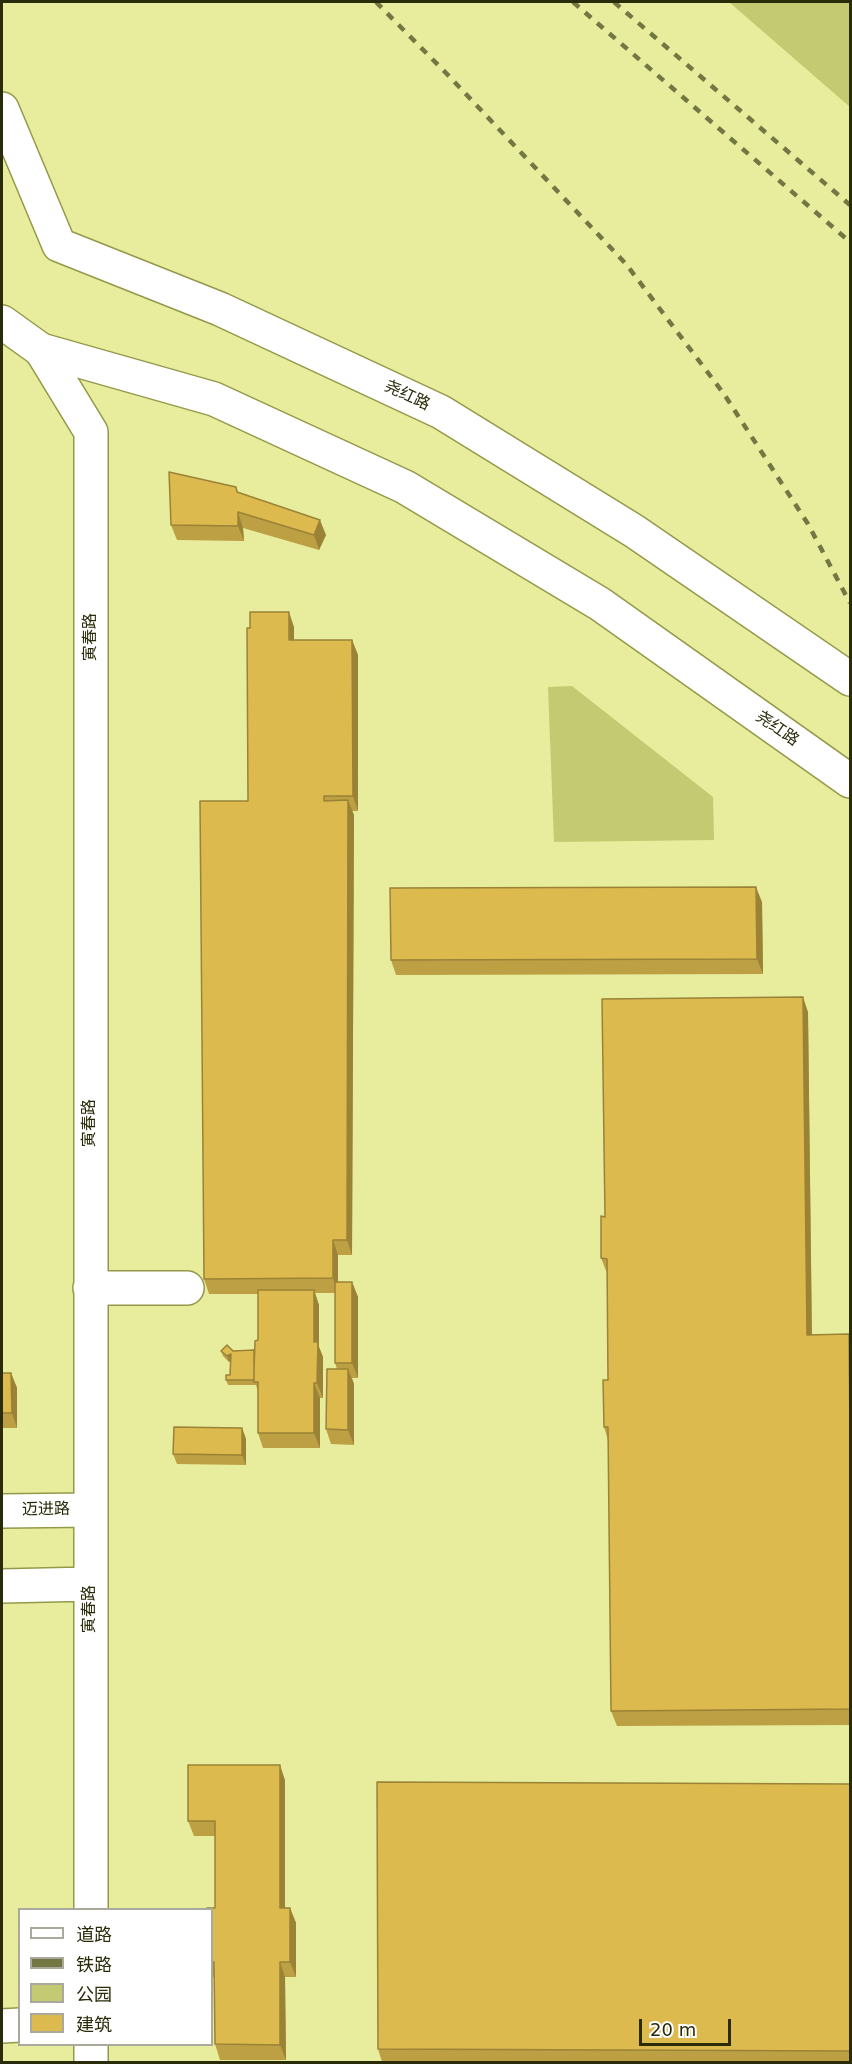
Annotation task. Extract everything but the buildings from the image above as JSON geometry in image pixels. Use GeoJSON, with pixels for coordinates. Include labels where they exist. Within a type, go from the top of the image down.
{"type":"FeatureCollection","features":[{"type":"Feature","properties":{"kind":"main road","name":"尧红路"},"geometry":{"type":"LineString","coordinates":[[2,109],[59,245],[220,309],[441,412],[634,531],[850,680]]}},
{"type":"Feature","properties":{"kind":"main road","name":"尧红路"},"geometry":{"type":"LineString","coordinates":[[2,322],[41,350],[214,399],[405,487],[600,604],[850,781]]}},
{"type":"Feature","properties":{"kind":"main road","name":"寅春路"},"geometry":{"type":"LineString","coordinates":[[41,350],[91,432],[91,1908]]}},
{"type":"Feature","properties":{"kind":"main road"},"geometry":{"type":"LineString","coordinates":[[90,1288],[186,1288]]}},
{"type":"Feature","properties":{"kind":"main road","name":"迈进路"},"geometry":{"type":"LineString","coordinates":[[2,1511],[90,1510]]}},
{"type":"Feature","properties":{"kind":"main road"},"geometry":{"type":"LineString","coordinates":[[2,1586],[90,1584]]}},
{"type":"Feature","properties":{"kind":"main road"},"geometry":{"type":"LineString","coordinates":[[2,2026],[18,2025]]}},
{"type":"Feature","properties":{"kind":"main road"},"geometry":{"type":"LineString","coordinates":[[91,2046],[91,2062]]}},
{"type":"Feature","properties":{"kind":"green space"},"geometry":{"type":"Polygon","coordinates":[[[729,2],[850,2],[850,107],[729,2]]]}},
{"type":"Feature","properties":{"kind":"green space"},"geometry":{"type":"Polygon","coordinates":[[[572,686],[713,797],[714,840],[554,842],[548,687],[572,686]]]}},
{"type":"Feature","properties":{"kind":"railway"},"geometry":{"type":"LineString","coordinates":[[376,2],[626,264],[724,394],[808,524],[850,603]]}},
{"type":"Feature","properties":{"kind":"railway"},"geometry":{"type":"LineString","coordinates":[[573,2],[850,242]]}},
{"type":"Feature","properties":{"kind":"railway"},"geometry":{"type":"LineString","coordinates":[[614,2],[850,205]]}}]}
